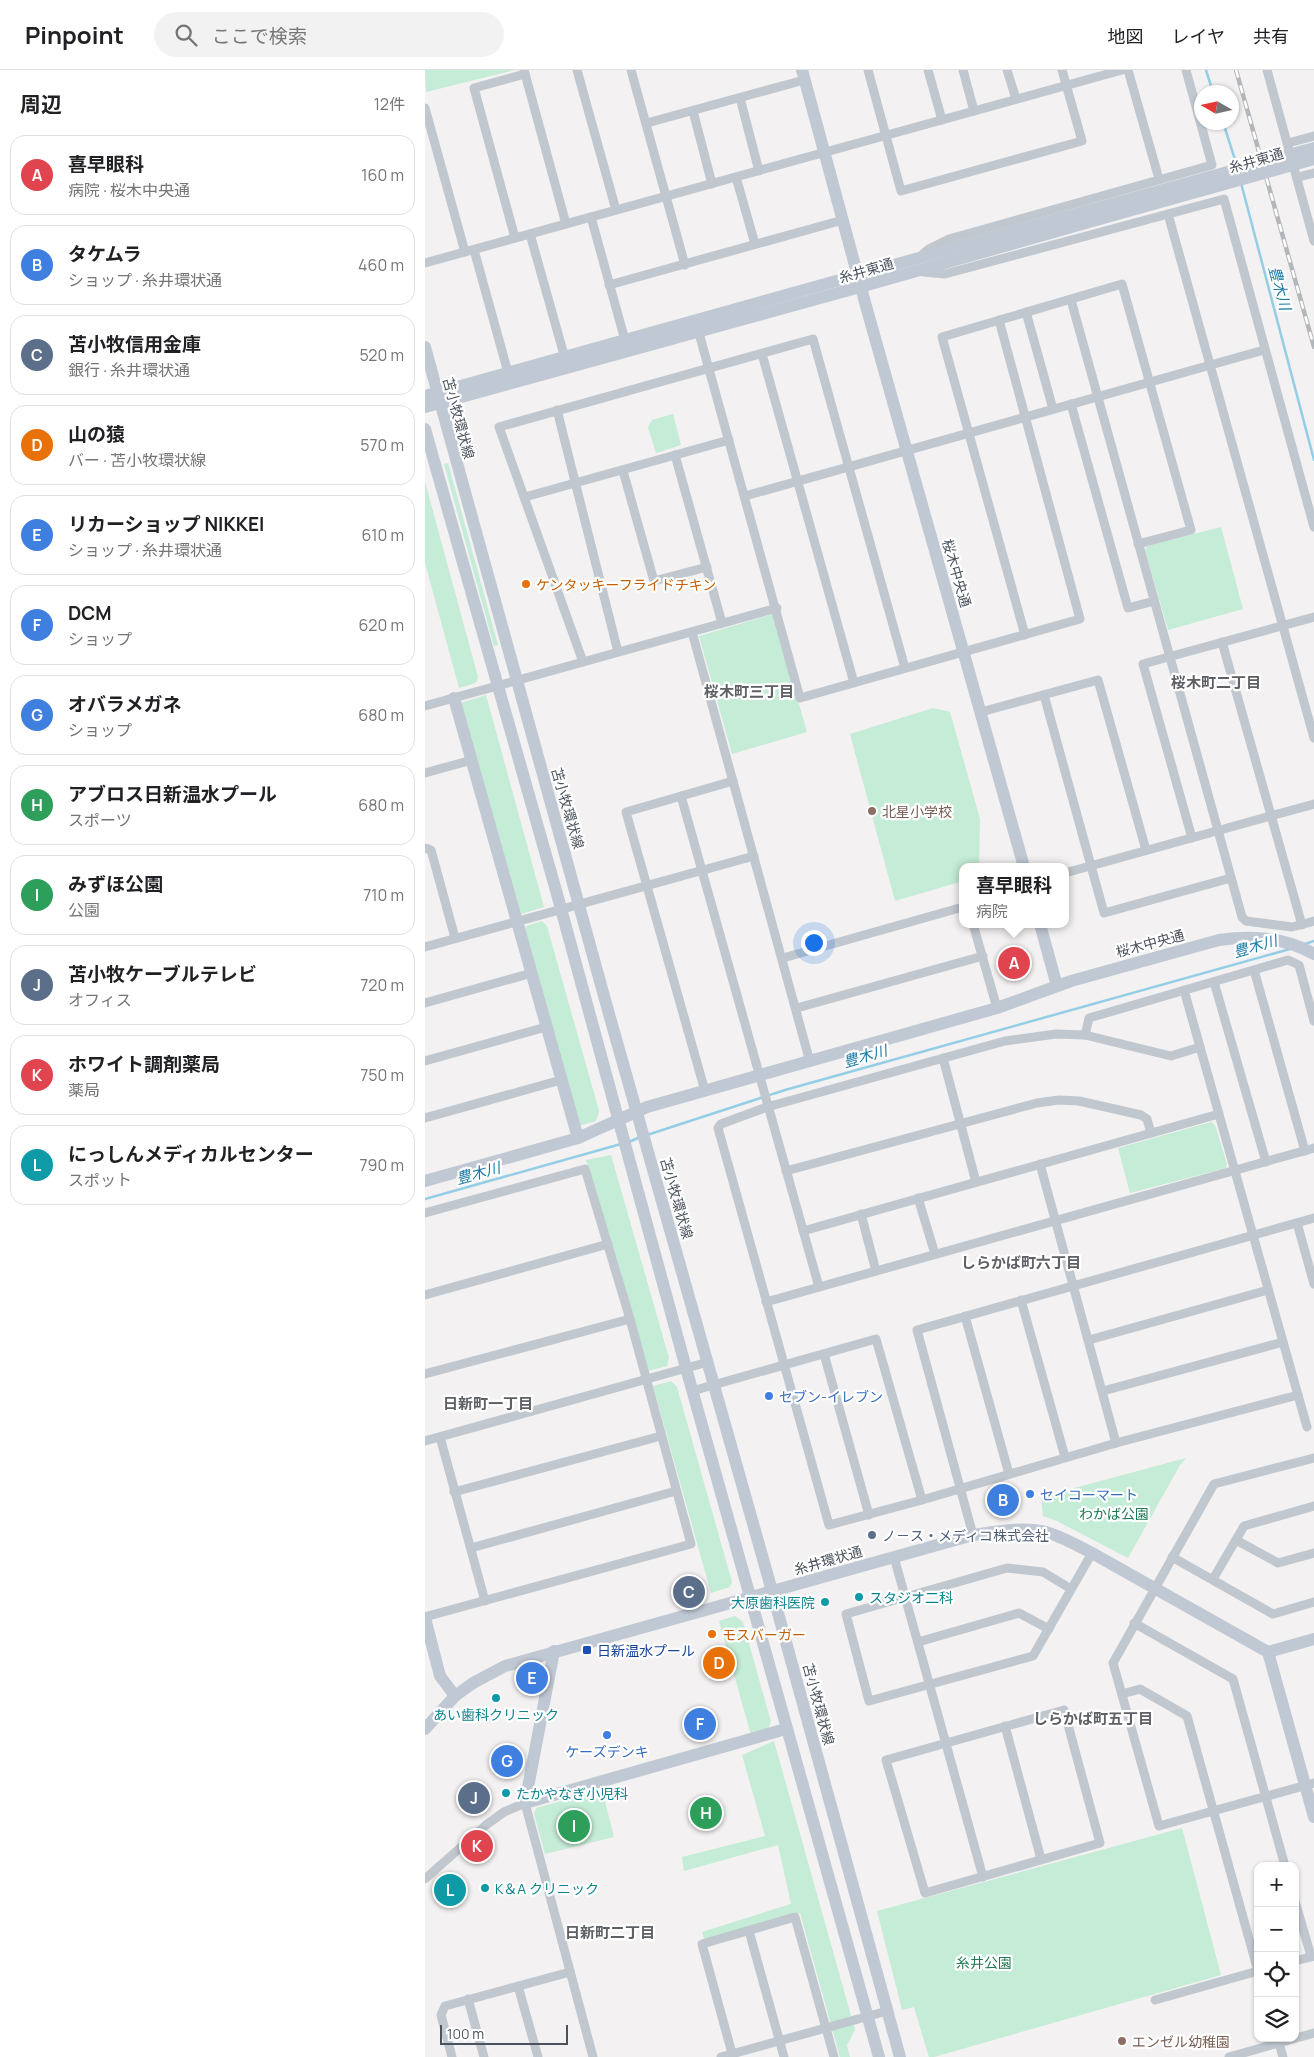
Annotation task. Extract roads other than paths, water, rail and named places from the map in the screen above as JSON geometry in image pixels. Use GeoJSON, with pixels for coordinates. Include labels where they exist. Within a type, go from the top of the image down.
{"type":"FeatureCollection","features":[{"type":"Feature","properties":{"kind":"street"},"geometry":{"type":"LineString","coordinates":[[577,70],[616,210]]}},
{"type":"Feature","properties":{"kind":"street"},"geometry":{"type":"LineString","coordinates":[[631,70],[685,265]]}},
{"type":"Feature","properties":{"kind":"street"},"geometry":{"type":"LineString","coordinates":[[868,70],[901,191],[1082,141],[1062,70]]}},
{"type":"Feature","properties":{"kind":"street"},"geometry":{"type":"LineString","coordinates":[[928,70],[942,120]]}},
{"type":"Feature","properties":{"kind":"street"},"geometry":{"type":"LineString","coordinates":[[963,70],[974,111]]}},
{"type":"Feature","properties":{"kind":"street"},"geometry":{"type":"LineString","coordinates":[[1007,70],[1016,100]]}},
{"type":"Feature","properties":{"kind":"street"},"geometry":{"type":"LineString","coordinates":[[425,263],[1122,70]]}},
{"type":"Feature","properties":{"kind":"street"},"geometry":{"type":"LineString","coordinates":[[1128,70],[1159,179]]}},
{"type":"Feature","properties":{"kind":"street"},"geometry":{"type":"LineString","coordinates":[[1187,70],[1213,165],[949,239],[929,249],[918,265],[945,274],[1224,199],[1314,527]]}},
{"type":"Feature","properties":{"kind":"street"},"geometry":{"type":"LineString","coordinates":[[1267,70],[1314,241]]}},
{"type":"Feature","properties":{"kind":"street"},"geometry":{"type":"LineString","coordinates":[[515,238],[474,88],[524,72],[566,224]]}},
{"type":"Feature","properties":{"kind":"street"},"geometry":{"type":"LineString","coordinates":[[647,123],[740,98],[803,75]]}},
{"type":"Feature","properties":{"kind":"street","name":"桜木中央通"},"geometry":{"type":"LineString","coordinates":[[803,75],[906,450],[1023,863]]}},
{"type":"Feature","properties":{"kind":"street"},"geometry":{"type":"LineString","coordinates":[[740,98],[759,171]]}},
{"type":"Feature","properties":{"kind":"street"},"geometry":{"type":"LineString","coordinates":[[425,108],[510,378]]}},
{"type":"Feature","properties":{"kind":"street"},"geometry":{"type":"LineString","coordinates":[[693,111],[712,184]]}},
{"type":"Feature","properties":{"kind":"street"},"geometry":{"type":"LineString","coordinates":[[1288,143],[1314,136]]}},
{"type":"Feature","properties":{"kind":"street","name":"糸井東通"},"geometry":{"type":"LineString","coordinates":[[425,407],[434,397],[510,378],[918,265],[1113,209],[1314,148]]}},
{"type":"Feature","properties":{"kind":"street","name":"糸井東通"},"geometry":{"type":"LineString","coordinates":[[1113,209],[1314,159]]}},
{"type":"Feature","properties":{"kind":"street"},"geometry":{"type":"LineString","coordinates":[[1298,178],[1314,173]]}},
{"type":"Feature","properties":{"kind":"street"},"geometry":{"type":"LineString","coordinates":[[736,177],[755,244]]}},
{"type":"Feature","properties":{"kind":"street"},"geometry":{"type":"LineString","coordinates":[[1167,214],[1314,738]]}},
{"type":"Feature","properties":{"kind":"street"},"geometry":{"type":"LineString","coordinates":[[591,217],[626,346]]}},
{"type":"Feature","properties":{"kind":"street"},"geometry":{"type":"LineString","coordinates":[[609,284],[685,265],[843,220]]}},
{"type":"Feature","properties":{"kind":"street"},"geometry":{"type":"LineString","coordinates":[[530,234],[566,362]]}},
{"type":"Feature","properties":{"kind":"street"},"geometry":{"type":"LineString","coordinates":[[1025,634],[943,337],[1122,284],[1191,530],[1139,544]]}},
{"type":"Feature","properties":{"kind":"street"},"geometry":{"type":"LineString","coordinates":[[1071,300],[1242,917],[1246,921],[1292,927],[1314,921]]}},
{"type":"Feature","properties":{"kind":"street"},"geometry":{"type":"LineString","coordinates":[[1026,312],[1053,409]]}},
{"type":"Feature","properties":{"kind":"street"},"geometry":{"type":"LineString","coordinates":[[697,326],[777,608],[800,698],[1080,619],[999,320]]}},
{"type":"Feature","properties":{"kind":"street"},"geometry":{"type":"LineString","coordinates":[[583,662],[499,427],[813,339],[905,668]]}},
{"type":"Feature","properties":{"kind":"street","name":"苫小牧環状線"},"geometry":{"type":"LineString","coordinates":[[425,347],[434,397],[517,680],[715,1385],[900,2057]]}},
{"type":"Feature","properties":{"kind":"street"},"geometry":{"type":"LineString","coordinates":[[745,496],[1264,350]]}},
{"type":"Feature","properties":{"kind":"street"},"geometry":{"type":"LineString","coordinates":[[763,354],[854,683]]}},
{"type":"Feature","properties":{"kind":"street"},"geometry":{"type":"LineString","coordinates":[[1071,404],[1128,608],[1154,601]]}},
{"type":"Feature","properties":{"kind":"street"},"geometry":{"type":"LineString","coordinates":[[557,410],[618,652]]}},
{"type":"Feature","properties":{"kind":"street"},"geometry":{"type":"LineString","coordinates":[[425,430],[561,909],[692,1391],[879,2057]]}},
{"type":"Feature","properties":{"kind":"street"},"geometry":{"type":"LineString","coordinates":[[525,497],[729,440]]}},
{"type":"Feature","properties":{"kind":"street"},"geometry":{"type":"LineString","coordinates":[[675,456],[722,623]]}},
{"type":"Feature","properties":{"kind":"street"},"geometry":{"type":"LineString","coordinates":[[623,471],[654,581],[707,568]]}},
{"type":"Feature","properties":{"kind":"street"},"geometry":{"type":"LineString","coordinates":[[425,706],[777,608]]}},
{"type":"Feature","properties":{"kind":"street"},"geometry":{"type":"LineString","coordinates":[[1192,838],[1143,664],[1314,617]]}},
{"type":"Feature","properties":{"kind":"street"},"geometry":{"type":"LineString","coordinates":[[692,632],[811,1062]]}},
{"type":"Feature","properties":{"kind":"street"},"geometry":{"type":"LineString","coordinates":[[1222,642],[1302,925]]}},
{"type":"Feature","properties":{"kind":"street"},"geometry":{"type":"LineString","coordinates":[[981,712],[1098,680],[1146,850]]}},
{"type":"Feature","properties":{"kind":"street"},"geometry":{"type":"LineString","coordinates":[[1044,695],[1104,913],[1231,878]]}},
{"type":"Feature","properties":{"kind":"street"},"geometry":{"type":"LineString","coordinates":[[454,698],[578,1138]]}},
{"type":"Feature","properties":{"kind":"street"},"geometry":{"type":"LineString","coordinates":[[425,773],[472,760]]}},
{"type":"Feature","properties":{"kind":"street"},"geometry":{"type":"LineString","coordinates":[[705,1091],[626,812],[733,781]]}},
{"type":"Feature","properties":{"kind":"street"},"geometry":{"type":"LineString","coordinates":[[681,796],[819,1287]]}},
{"type":"Feature","properties":{"kind":"street"},"geometry":{"type":"LineString","coordinates":[[1069,872],[1314,804]]}},
{"type":"Feature","properties":{"kind":"street"},"geometry":{"type":"LineString","coordinates":[[425,848],[431,850],[455,938]]}},
{"type":"Feature","properties":{"kind":"street"},"geometry":{"type":"LineString","coordinates":[[425,947],[754,856]]}},
{"type":"Feature","properties":{"kind":"street"},"geometry":{"type":"LineString","coordinates":[[783,958],[959,908]]}},
{"type":"Feature","properties":{"kind":"street"},"geometry":{"type":"LineString","coordinates":[[974,928],[997,1008]]}},
{"type":"Feature","properties":{"kind":"street"},"geometry":{"type":"LineString","coordinates":[[1041,928],[1057,986]]}},
{"type":"Feature","properties":{"kind":"street","name":"桜木中央通"},"geometry":{"type":"LineString","coordinates":[[425,1181],[619,1126],[637,1112],[705,1091],[997,1008],[1057,986],[1219,940],[1236,937],[1263,937],[1289,942],[1312,953]]}},
{"type":"Feature","properties":{"kind":"street"},"geometry":{"type":"LineString","coordinates":[[797,1008],[983,956]]}},
{"type":"Feature","properties":{"kind":"street"},"geometry":{"type":"LineString","coordinates":[[1085,1035],[1089,1018],[1289,960],[1299,965],[1314,1021]]}},
{"type":"Feature","properties":{"kind":"street"},"geometry":{"type":"LineString","coordinates":[[767,1302],[1309,1149],[1254,970]]}},
{"type":"Feature","properties":{"kind":"street"},"geometry":{"type":"LineString","coordinates":[[425,1002],[531,973]]}},
{"type":"Feature","properties":{"kind":"street"},"geometry":{"type":"LineString","coordinates":[[1214,982],[1266,1162]]}},
{"type":"Feature","properties":{"kind":"street"},"geometry":{"type":"LineString","coordinates":[[1184,990],[1307,1428]]}},
{"type":"Feature","properties":{"kind":"street"},"geometry":{"type":"LineString","coordinates":[[425,1060],[546,1027]]}},
{"type":"Feature","properties":{"kind":"street"},"geometry":{"type":"LineString","coordinates":[[1200,1047],[1171,1056],[1085,1035],[1056,1034],[1005,1041],[767,1104],[721,1124],[718,1128],[829,1525],[922,1500],[1065,1457],[1298,1395]]}},
{"type":"Feature","properties":{"kind":"street"},"geometry":{"type":"LineString","coordinates":[[943,1058],[976,1182]]}},
{"type":"Feature","properties":{"kind":"street"},"geometry":{"type":"LineString","coordinates":[[425,1118],[561,1080]]}},
{"type":"Feature","properties":{"kind":"street"},"geometry":{"type":"LineString","coordinates":[[786,1171],[1037,1103],[1059,1100],[1079,1101],[1141,1115],[1147,1119],[1151,1133]]}},
{"type":"Feature","properties":{"kind":"street"},"geometry":{"type":"LineString","coordinates":[[803,1230],[1219,1114]]}},
{"type":"Feature","properties":{"kind":"street"},"geometry":{"type":"LineString","coordinates":[[1040,1164],[1116,1443]]}},
{"type":"Feature","properties":{"kind":"street"},"geometry":{"type":"LineString","coordinates":[[425,1213],[585,1169],[630,1319],[691,1544],[425,1618],[441,1676],[455,1696]]}},
{"type":"Feature","properties":{"kind":"street"},"geometry":{"type":"LineString","coordinates":[[919,1198],[935,1254]]}},
{"type":"Feature","properties":{"kind":"street"},"geometry":{"type":"LineString","coordinates":[[861,1214],[877,1270]]}},
{"type":"Feature","properties":{"kind":"street"},"geometry":{"type":"LineString","coordinates":[[973,1536],[917,1330],[1314,1218]]}},
{"type":"Feature","properties":{"kind":"street"},"geometry":{"type":"LineString","coordinates":[[1297,1223],[1314,1284]]}},
{"type":"Feature","properties":{"kind":"street"},"geometry":{"type":"LineString","coordinates":[[425,1295],[608,1244]]}},
{"type":"Feature","properties":{"kind":"street"},"geometry":{"type":"LineString","coordinates":[[1089,1340],[1268,1290]]}},
{"type":"Feature","properties":{"kind":"street"},"geometry":{"type":"LineString","coordinates":[[1021,1300],[1065,1457]]}},
{"type":"Feature","properties":{"kind":"street"},"geometry":{"type":"LineString","coordinates":[[965,1316],[1009,1474]]}},
{"type":"Feature","properties":{"kind":"street"},"geometry":{"type":"LineString","coordinates":[[425,1374],[630,1319]]}},
{"type":"Feature","properties":{"kind":"street"},"geometry":{"type":"LineString","coordinates":[[692,1391],[876,1339],[922,1500]]}},
{"type":"Feature","properties":{"kind":"street"},"geometry":{"type":"LineString","coordinates":[[1103,1391],[1283,1342]]}},
{"type":"Feature","properties":{"kind":"street"},"geometry":{"type":"LineString","coordinates":[[824,1354],[869,1514]]}},
{"type":"Feature","properties":{"kind":"street"},"geometry":{"type":"LineString","coordinates":[[425,1441],[708,1362]]}},
{"type":"Feature","properties":{"kind":"street"},"geometry":{"type":"LineString","coordinates":[[454,1492],[661,1436]]}},
{"type":"Feature","properties":{"kind":"street"},"geometry":{"type":"LineString","coordinates":[[440,1437],[485,1601]]}},
{"type":"Feature","properties":{"kind":"street"},"geometry":{"type":"LineString","coordinates":[[1310,1784],[1159,1826],[1113,1663],[1214,1484],[1314,1458]]}},
{"type":"Feature","properties":{"kind":"street"},"geometry":{"type":"LineString","coordinates":[[471,1548],[676,1491]]}},
{"type":"Feature","properties":{"kind":"street"},"geometry":{"type":"LineString","coordinates":[[1213,1579],[1244,1526],[1314,1506]]}},
{"type":"Feature","properties":{"kind":"street","name":"糸井環状通"},"geometry":{"type":"LineString","coordinates":[[425,1729],[455,1696],[473,1683],[505,1666],[973,1536],[1031,1530],[1063,1538],[1268,1652]]}},
{"type":"Feature","properties":{"kind":"street"},"geometry":{"type":"LineString","coordinates":[[1235,1540],[1278,1563],[1314,1553]]}},
{"type":"Feature","properties":{"kind":"street"},"geometry":{"type":"LineString","coordinates":[[1071,1588],[1043,1572],[1007,1568],[846,1614],[869,1701],[1033,1656],[1092,1553]]}},
{"type":"Feature","properties":{"kind":"street"},"geometry":{"type":"LineString","coordinates":[[894,1557],[983,1877]]}},
{"type":"Feature","properties":{"kind":"street"},"geometry":{"type":"LineString","coordinates":[[1172,1557],[1273,1614],[1314,1602]]}},
{"type":"Feature","properties":{"kind":"street"},"geometry":{"type":"LineString","coordinates":[[918,1642],[1019,1613],[1049,1629]]}},
{"type":"Feature","properties":{"kind":"street"},"geometry":{"type":"LineString","coordinates":[[1135,1623],[1233,1679],[1284,1862]]}},
{"type":"Feature","properties":{"kind":"street"},"geometry":{"type":"LineString","coordinates":[[1314,1639],[1268,1652],[1310,1784],[1314,1817]]}},
{"type":"Feature","properties":{"kind":"street"},"geometry":{"type":"LineString","coordinates":[[554,1651],[525,1803],[593,2057]]}},
{"type":"Feature","properties":{"kind":"street"},"geometry":{"type":"LineString","coordinates":[[1122,1694],[1139,1689],[1187,1716],[1254,1957]]}},
{"type":"Feature","properties":{"kind":"street"},"geometry":{"type":"LineString","coordinates":[[1064,1710],[1100,1843],[925,1893],[886,1760],[1005,1726],[1064,1710]]}},
{"type":"Feature","properties":{"kind":"street"},"geometry":{"type":"LineString","coordinates":[[1005,1726],[1041,1859]]}},
{"type":"Feature","properties":{"kind":"street"},"geometry":{"type":"LineString","coordinates":[[425,1879],[486,1825],[504,1812],[525,1803],[786,1729]]}},
{"type":"Feature","properties":{"kind":"street"},"geometry":{"type":"LineString","coordinates":[[1297,1907],[1313,1956],[1299,1960]]}},
{"type":"Feature","properties":{"kind":"street"},"geometry":{"type":"LineString","coordinates":[[733,2055],[703,1944],[795,1918],[834,2057]]}},
{"type":"Feature","properties":{"kind":"street"},"geometry":{"type":"LineString","coordinates":[[749,1931],[784,2057]]}},
{"type":"Feature","properties":{"kind":"street"},"geometry":{"type":"LineString","coordinates":[[452,2057],[441,2015],[445,2006],[570,1972]]}},
{"type":"Feature","properties":{"kind":"street"},"geometry":{"type":"LineString","coordinates":[[1155,2000],[1254,1972]]}},
{"type":"Feature","properties":{"kind":"street"},"geometry":{"type":"LineString","coordinates":[[518,1986],[538,2057]]}},
{"type":"Feature","properties":{"kind":"street"},"geometry":{"type":"LineString","coordinates":[[468,1999],[484,2057]]}},
{"type":"Feature","properties":{"kind":"street"},"geometry":{"type":"LineString","coordinates":[[721,2057],[887,2011]]}},
{"type":"Feature","properties":{"kind":"street"},"geometry":{"type":"LineString","coordinates":[[1229,2057],[1314,2033]]}},
{"type":"Feature","properties":{"kind":"street"},"geometry":{"type":"LineString","coordinates":[[1279,2043],[1283,2057]]}},
{"type":"Feature","properties":{"kind":"waterway","name":"豊木川"},"geometry":{"type":"LineString","coordinates":[[1206,70],[1211,85]]}},
{"type":"Feature","properties":{"kind":"waterway","name":"豊木川"},"geometry":{"type":"LineString","coordinates":[[1226,130],[1237,166]]}},
{"type":"Feature","properties":{"kind":"waterway","name":"豊木川"},"geometry":{"type":"LineString","coordinates":[[1241,183],[1314,460]]}},
{"type":"Feature","properties":{"kind":"waterway","name":"豊木川"},"geometry":{"type":"LineString","coordinates":[[1305,944],[1314,941]]}},
{"type":"Feature","properties":{"kind":"waterway","name":"豊木川"},"geometry":{"type":"LineString","coordinates":[[647,1135],[785,1090],[1290,949]]}},
{"type":"Feature","properties":{"kind":"waterway","name":"豊木川"},"geometry":{"type":"LineString","coordinates":[[629,1142],[640,1137]]}},
{"type":"Feature","properties":{"kind":"waterway","name":"豊木川"},"geometry":{"type":"LineString","coordinates":[[425,1199],[621,1144]]}},
{"type":"Feature","properties":{"kind":"railway"},"geometry":{"type":"LineString","coordinates":[[1236,70],[1314,347]]}},
{"type":"Feature","properties":{"kind":"place","name":"ケンタッキーフライドチキン"},"geometry":{"type":"Point","coordinates":[526,584]}},
{"type":"Feature","properties":{"kind":"place","name":"北星小学校"},"geometry":{"type":"Point","coordinates":[872,811]}},
{"type":"Feature","properties":{"kind":"place","name":"喜早眼科"},"geometry":{"type":"Point","coordinates":[1014,963]}},
{"type":"Feature","properties":{"kind":"place","name":"セブン-イレブン"},"geometry":{"type":"Point","coordinates":[769,1396]}},
{"type":"Feature","properties":{"kind":"place","name":"セイコーマート"},"geometry":{"type":"Point","coordinates":[1030,1494]}},
{"type":"Feature","properties":{"kind":"place","name":"タケムラ"},"geometry":{"type":"Point","coordinates":[1003,1500]}},
{"type":"Feature","properties":{"kind":"place","name":"ノ－ス・メディコ株式会社"},"geometry":{"type":"Point","coordinates":[872,1535]}},
{"type":"Feature","properties":{"kind":"place","name":"苫小牧信用金庫"},"geometry":{"type":"Point","coordinates":[689,1592]}},
{"type":"Feature","properties":{"kind":"place","name":"スタジオ二科"},"geometry":{"type":"Point","coordinates":[859,1597]}},
{"type":"Feature","properties":{"kind":"place","name":"大原歯科医院"},"geometry":{"type":"Point","coordinates":[825,1602]}},
{"type":"Feature","properties":{"kind":"place","name":"モスバーガー"},"geometry":{"type":"Point","coordinates":[712,1634]}},
{"type":"Feature","properties":{"kind":"place","name":"日新温水プール"},"geometry":{"type":"Point","coordinates":[587,1650]}},
{"type":"Feature","properties":{"kind":"place","name":"山の猿"},"geometry":{"type":"Point","coordinates":[719,1663]}},
{"type":"Feature","properties":{"kind":"place","name":"リカーショップ NIKKEI"},"geometry":{"type":"Point","coordinates":[532,1678]}},
{"type":"Feature","properties":{"kind":"place","name":"あい歯科クリニック"},"geometry":{"type":"Point","coordinates":[496,1698]}},
{"type":"Feature","properties":{"kind":"place","name":"DCM"},"geometry":{"type":"Point","coordinates":[700,1724]}},
{"type":"Feature","properties":{"kind":"place","name":"ケーズデンキ"},"geometry":{"type":"Point","coordinates":[607,1735]}},
{"type":"Feature","properties":{"kind":"place","name":"オバラメガネ"},"geometry":{"type":"Point","coordinates":[507,1761]}},
{"type":"Feature","properties":{"kind":"place","name":"たかやなぎ小児科"},"geometry":{"type":"Point","coordinates":[506,1793]}},
{"type":"Feature","properties":{"kind":"place","name":"苫小牧ケーブルテレビ"},"geometry":{"type":"Point","coordinates":[474,1798]}},
{"type":"Feature","properties":{"kind":"place","name":"アブロス日新温水プール"},"geometry":{"type":"Point","coordinates":[706,1813]}},
{"type":"Feature","properties":{"kind":"place","name":"みずほ公園"},"geometry":{"type":"Point","coordinates":[574,1826]}},
{"type":"Feature","properties":{"kind":"place","name":"ホワイト調剤薬局"},"geometry":{"type":"Point","coordinates":[477,1846]}},
{"type":"Feature","properties":{"kind":"place","name":"K＆A クリニック"},"geometry":{"type":"Point","coordinates":[485,1888]}},
{"type":"Feature","properties":{"kind":"place","name":"にっしんメディカルセンター"},"geometry":{"type":"Point","coordinates":[450,1890]}},
{"type":"Feature","properties":{"kind":"place","name":"エンゼル幼稚園"},"geometry":{"type":"Point","coordinates":[1122,2041]}},
{"type":"Feature","properties":{"kind":"district","name":"桜木町二丁目"},"geometry":{"type":"Point","coordinates":[1216,682]}},
{"type":"Feature","properties":{"kind":"district","name":"桜木町三丁目"},"geometry":{"type":"Point","coordinates":[749,691]}},
{"type":"Feature","properties":{"kind":"district","name":"しらかば町六丁目"},"geometry":{"type":"Point","coordinates":[1021,1262]}},
{"type":"Feature","properties":{"kind":"district","name":"日新町一丁目"},"geometry":{"type":"Point","coordinates":[488,1403]}},
{"type":"Feature","properties":{"kind":"district","name":"しらかば町五丁目"},"geometry":{"type":"Point","coordinates":[1093,1718]}},
{"type":"Feature","properties":{"kind":"district","name":"日新町二丁目"},"geometry":{"type":"Point","coordinates":[610,1932]}},
{"type":"Feature","properties":{"kind":"park label","name":"わかば公園"},"geometry":{"type":"Point","coordinates":[1114,1513]}},
{"type":"Feature","properties":{"kind":"park label","name":"糸井公園"},"geometry":{"type":"Point","coordinates":[984,1962]}}]}
